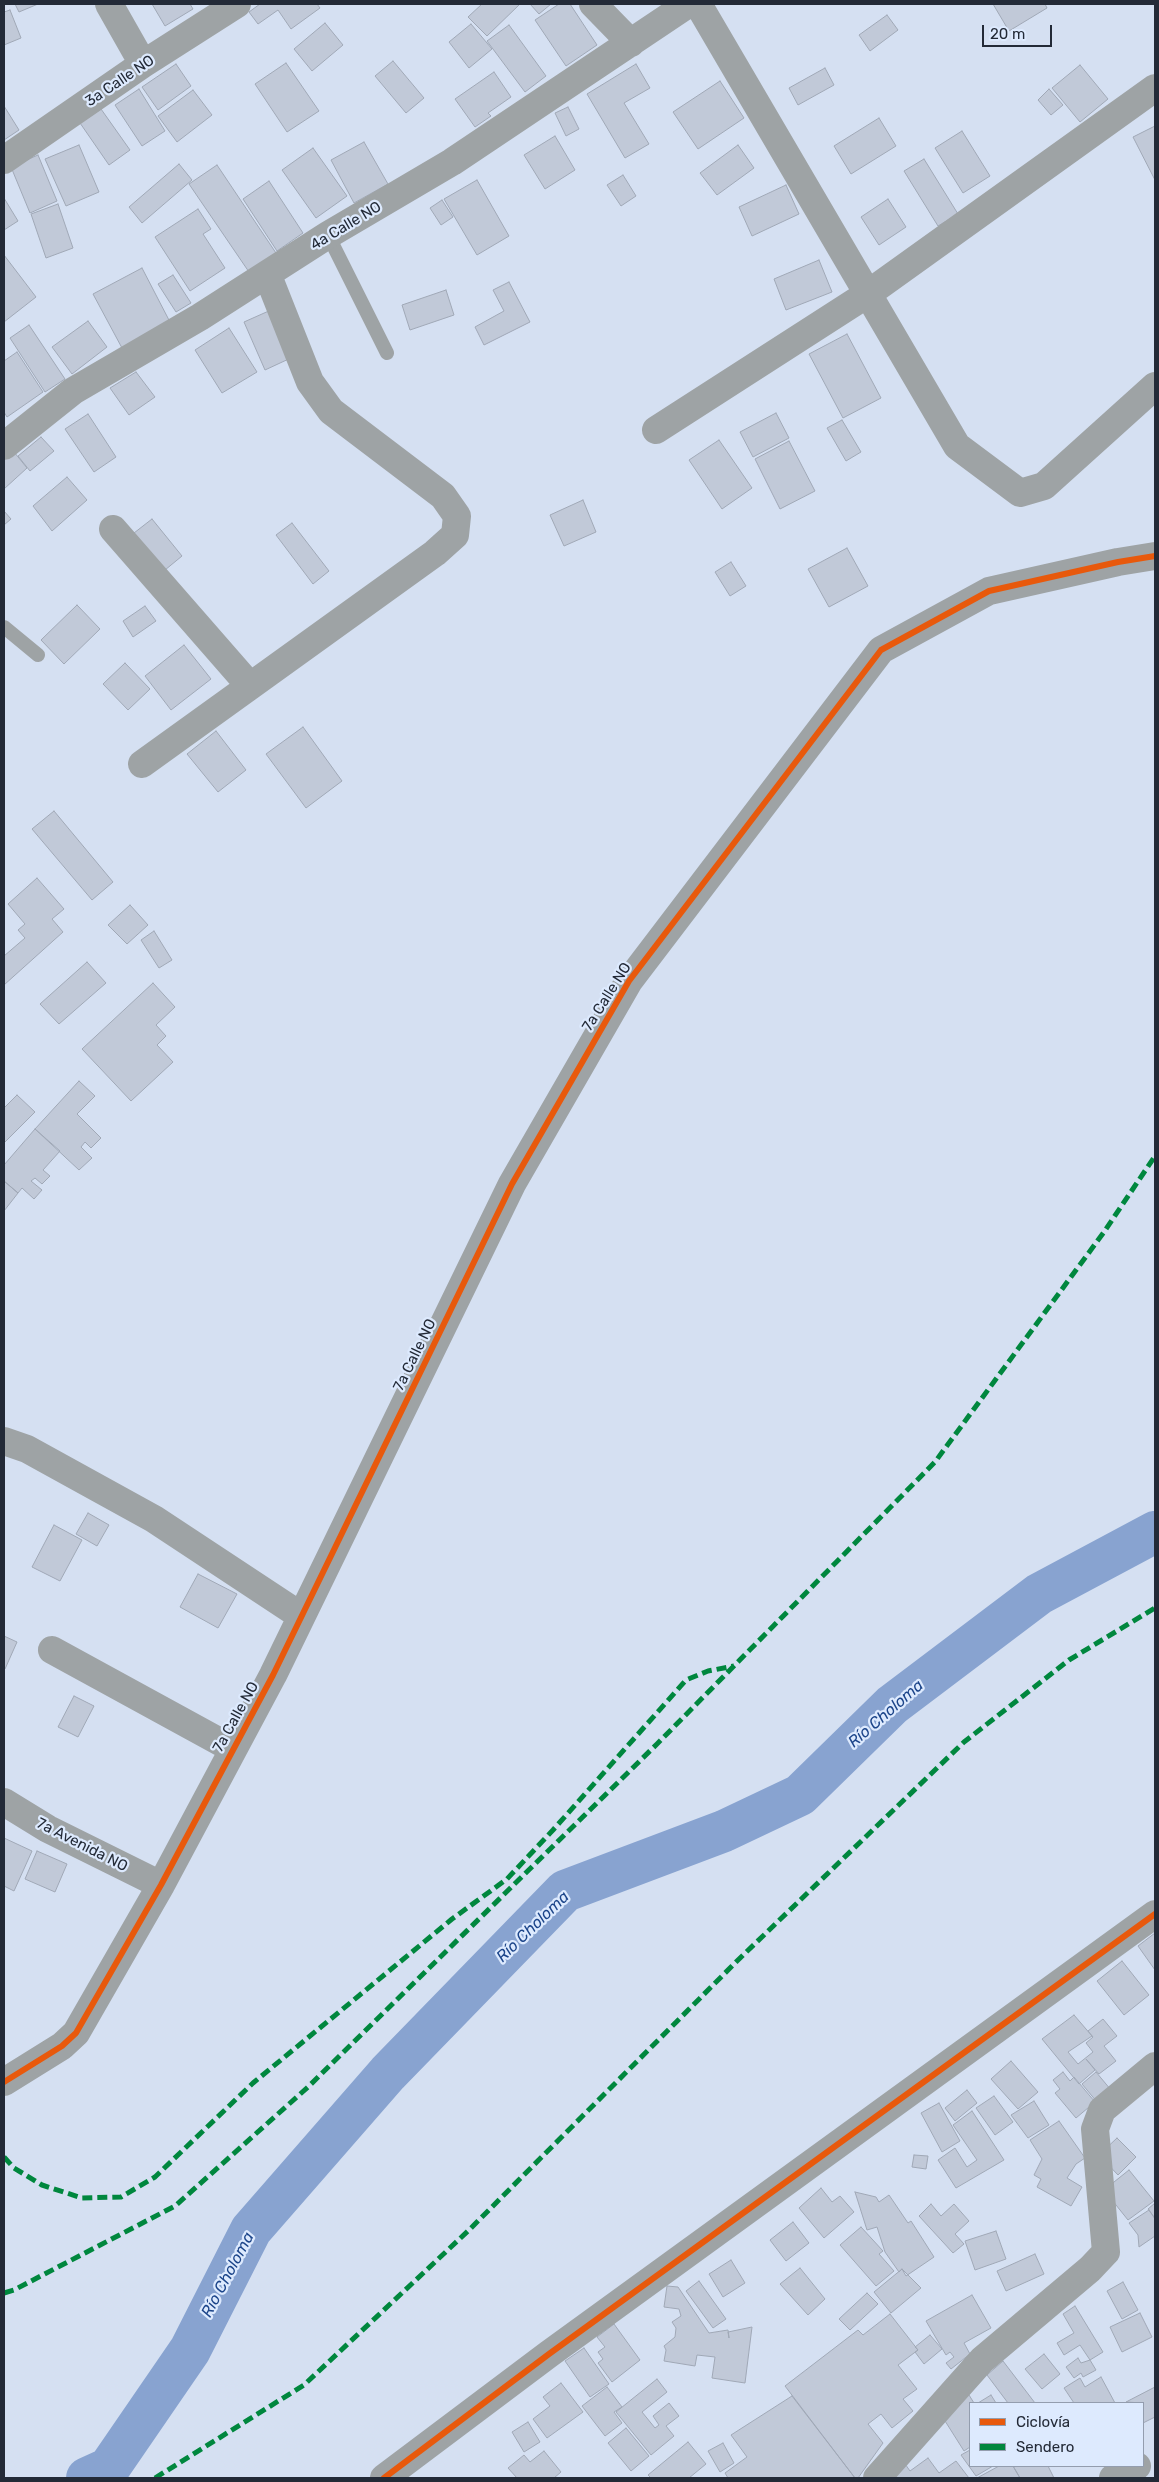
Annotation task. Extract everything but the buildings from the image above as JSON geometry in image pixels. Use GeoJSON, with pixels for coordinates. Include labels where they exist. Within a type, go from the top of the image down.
{"type":"FeatureCollection","features":[{"type":"Feature","properties":{"kind":"street"},"geometry":{"type":"LineString","coordinates":[[109,4],[143,64]]}},
{"type":"Feature","properties":{"kind":"street","name":"3a Calle NO"},"geometry":{"type":"LineString","coordinates":[[4,160],[143,64],[237,4]]}},
{"type":"Feature","properties":{"kind":"street"},"geometry":{"type":"LineString","coordinates":[[593,4],[631,43]]}},
{"type":"Feature","properties":{"kind":"street","name":"4a Calle NO"},"geometry":{"type":"LineString","coordinates":[[4,446],[73,391],[268,276],[328,236],[452,162],[688,4]]}},
{"type":"Feature","properties":{"kind":"street"},"geometry":{"type":"LineString","coordinates":[[698,4],[870,293],[957,446],[1020,493],[1044,486],[1155,386]]}},
{"type":"Feature","properties":{"kind":"street"},"geometry":{"type":"LineString","coordinates":[[656,430],[870,293],[1155,88]]}},
{"type":"Feature","properties":{"kind":"street"},"geometry":{"type":"LineString","coordinates":[[142,764],[435,554],[455,535],[457,516],[443,496],[331,411],[310,382],[268,276]]}},
{"type":"Feature","properties":{"kind":"street"},"geometry":{"type":"LineString","coordinates":[[113,529],[250,686]]}},
{"type":"Feature","properties":{"kind":"street","name":"7a Calle NO"},"geometry":{"type":"LineString","coordinates":[[4,2082],[62,2046],[76,2032],[161,1885],[273,1675],[512,1184],[629,981],[881,650],[989,591],[1118,562],[1155,556]]}},
{"type":"Feature","properties":{"kind":"street"},"geometry":{"type":"LineString","coordinates":[[4,1440],[27,1450],[154,1519],[301,1616]]}},
{"type":"Feature","properties":{"kind":"street"},"geometry":{"type":"LineString","coordinates":[[52,1650],[233,1750]]}},
{"type":"Feature","properties":{"kind":"street","name":"7a Avenida NO"},"geometry":{"type":"LineString","coordinates":[[4,1802],[48,1828],[161,1885]]}},
{"type":"Feature","properties":{"kind":"street"},"geometry":{"type":"LineString","coordinates":[[384,2478],[549,2354],[1155,1914]]}},
{"type":"Feature","properties":{"kind":"street"},"geometry":{"type":"LineString","coordinates":[[877,2478],[982,2360],[1090,2269],[1106,2252],[1095,2129],[1102,2110],[1155,2066]]}},
{"type":"Feature","properties":{"kind":"street"},"geometry":{"type":"LineString","coordinates":[[1113,2478],[1136,2467]]}},
{"type":"Feature","properties":{"kind":"lane"},"geometry":{"type":"LineString","coordinates":[[328,236],[387,354]]}},
{"type":"Feature","properties":{"kind":"lane"},"geometry":{"type":"LineString","coordinates":[[4,627],[38,655]]}},
{"type":"Feature","properties":{"kind":"waterway","name":"Río Choloma"},"geometry":{"type":"LineString","coordinates":[[87,2478],[109,2468],[190,2350],[251,2230],[388,2073],[565,1891],[724,1831],[800,1795],[892,1705],[1039,1594],[1155,1532]]}},
{"type":"Feature","properties":{"kind":"marked path"},"geometry":{"type":"LineString","coordinates":[[4,2293],[14,2290],[175,2206],[308,2087],[657,1744],[935,1462],[1104,1232],[1155,1156]]}},
{"type":"Feature","properties":{"kind":"marked path"},"geometry":{"type":"LineString","coordinates":[[155,2478],[304,2385],[468,2231],[737,1961],[964,1742],[1069,1660],[1155,1608]]}},
{"type":"Feature","properties":{"kind":"marked path"},"geometry":{"type":"LineString","coordinates":[[4,2157],[14,2168],[42,2185],[82,2198],[121,2197],[155,2177],[253,2083],[452,1919],[507,1879],[686,1680],[708,1671],[734,1666]]}},
{"type":"Feature","properties":{"kind":"cycle path"},"geometry":{"type":"LineString","coordinates":[[4,2082],[62,2046],[76,2033],[161,1885],[273,1675],[512,1184],[629,981],[881,650],[989,591],[1118,562],[1155,556]]}},
{"type":"Feature","properties":{"kind":"cycle path"},"geometry":{"type":"LineString","coordinates":[[384,2478],[549,2354],[1155,1914]]}}]}
